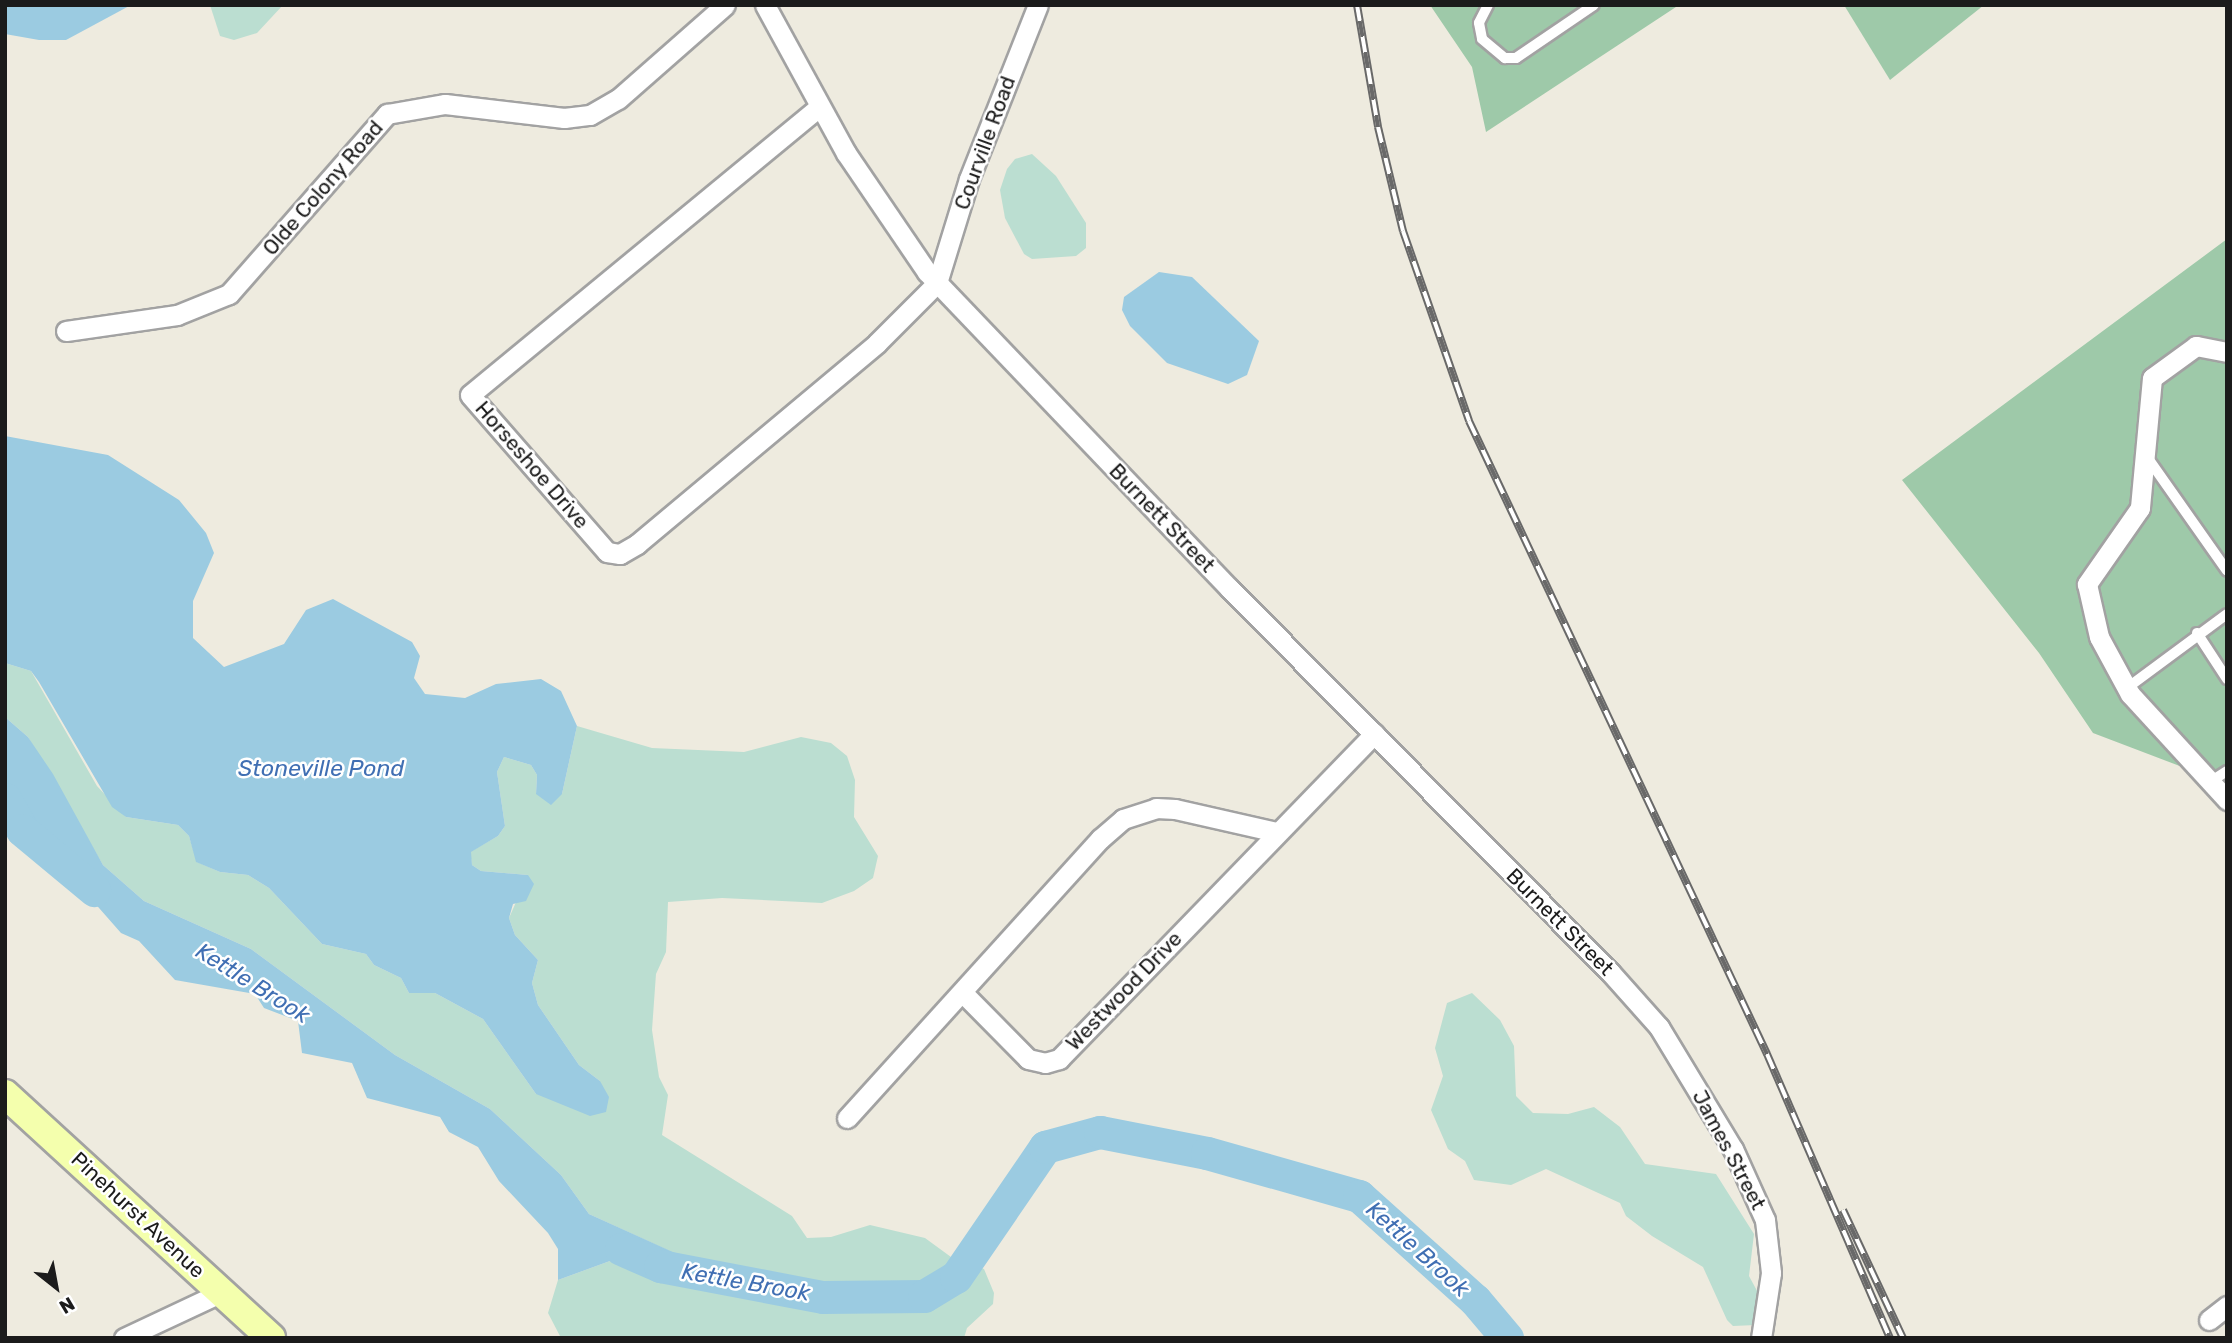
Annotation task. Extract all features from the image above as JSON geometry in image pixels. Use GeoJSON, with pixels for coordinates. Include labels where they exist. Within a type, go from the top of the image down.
{"type":"FeatureCollection","features":[{"type":"Feature","properties":{"kind":"main road","name":"Pinehurst Avenue"},"geometry":{"type":"LineString","coordinates":[[5,1094],[271,1338]]}},
{"type":"Feature","properties":{"kind":"street","name":"Olde Colony Road"},"geometry":{"type":"LineString","coordinates":[[66,331],[177,316],[229,294],[387,114],[445,104],[564,118],[590,115],[618,99],[725,5]]}},
{"type":"Feature","properties":{"kind":"street","name":"Burnett Street"},"geometry":{"type":"LineString","coordinates":[[765,5],[818,107],[894,230],[937,283],[1374,734],[1621,984]]}},
{"type":"Feature","properties":{"kind":"street","name":"Courville Road"},"geometry":{"type":"LineString","coordinates":[[937,283],[969,179],[1038,5]]}},
{"type":"Feature","properties":{"kind":"street","name":"Horseshoe Drive"},"geometry":{"type":"LineString","coordinates":[[818,107],[470,395],[603,548],[620,554],[877,343],[937,283]]}},
{"type":"Feature","properties":{"kind":"street"},"geometry":{"type":"LineString","coordinates":[[2227,352],[2196,346],[2152,377],[2140,508],[2087,584],[2099,637],[2127,688],[2218,776],[2227,800]]}},
{"type":"Feature","properties":{"kind":"street","name":"Westwood Drive"},"geometry":{"type":"LineString","coordinates":[[962,992],[1028,1059],[1045,1063],[1059,1059],[1276,832],[1374,734]]}},
{"type":"Feature","properties":{"kind":"street"},"geometry":{"type":"LineString","coordinates":[[846,1118],[1100,839],[1123,819],[1145,810],[1175,808],[1276,832]]}},
{"type":"Feature","properties":{"kind":"street","name":"James Street"},"geometry":{"type":"LineString","coordinates":[[1621,984],[1675,1051],[1732,1149],[1765,1220],[1772,1273],[1761,1338]]}},
{"type":"Feature","properties":{"kind":"street"},"geometry":{"type":"LineString","coordinates":[[124,1338],[222,1292]]}},
{"type":"Feature","properties":{"kind":"street"},"geometry":{"type":"LineString","coordinates":[[2209,1320],[2227,1306]]}},
{"type":"Feature","properties":{"kind":"lane"},"geometry":{"type":"LineString","coordinates":[[1488,5],[1479,23],[1482,40],[1504,58],[1516,58],[1594,5]]}},
{"type":"Feature","properties":{"kind":"lane"},"geometry":{"type":"LineString","coordinates":[[2144,453],[2227,571]]}},
{"type":"Feature","properties":{"kind":"lane"},"geometry":{"type":"LineString","coordinates":[[2127,688],[2197,633],[2227,614]]}},
{"type":"Feature","properties":{"kind":"lane"},"geometry":{"type":"LineString","coordinates":[[2197,633],[2227,679]]}},
{"type":"Feature","properties":{"kind":"green space"},"geometry":{"type":"Polygon","coordinates":[[[210,5],[283,5],[257,33],[234,40],[220,36],[210,5]]]}},
{"type":"Feature","properties":{"kind":"green space"},"geometry":{"type":"Polygon","coordinates":[[[1430,5],[1679,5],[1486,132],[1472,67],[1430,5]]]}},
{"type":"Feature","properties":{"kind":"green space"},"geometry":{"type":"Polygon","coordinates":[[[1844,5],[1984,5],[1890,80],[1844,5]]]}},
{"type":"Feature","properties":{"kind":"green space"},"geometry":{"type":"Polygon","coordinates":[[[1032,154],[1056,176],[1086,223],[1086,248],[1076,256],[1032,259],[1024,254],[1005,218],[1000,190],[1007,169],[1015,159],[1032,154]]]}},
{"type":"Feature","properties":{"kind":"green space"},"geometry":{"type":"Polygon","coordinates":[[[2227,239],[2227,784],[2093,733],[2039,653],[1902,480],[2227,239]]]}},
{"type":"Feature","properties":{"kind":"green space"},"geometry":{"type":"Polygon","coordinates":[[[5,663],[31,671],[97,786],[126,817],[178,825],[189,836],[197,862],[220,872],[248,875],[269,888],[322,944],[366,954],[374,965],[401,978],[409,993],[435,993],[483,1019],[536,1094],[600,1081],[579,1065],[538,1005],[532,983],[538,960],[515,935],[509,918],[528,875],[481,871],[472,865],[470,852],[498,836],[505,826],[497,772],[504,757],[531,765],[537,775],[536,794],[562,794],[577,726],[652,748],[744,752],[801,737],[831,743],[847,756],[855,780],[854,817],[878,856],[873,878],[854,891],[822,903],[722,898],[668,902],[666,952],[656,974],[652,1030],[659,1077],[668,1095],[662,1135],[792,1216],[807,1238],[831,1237],[870,1225],[925,1238],[951,1257],[984,1269],[994,1293],[993,1304],[967,1328],[964,1338],[561,1338],[548,1313],[558,1280],[610,1261],[660,1266],[674,1253],[589,1214],[561,1175],[490,1109],[395,1055],[251,949],[144,901],[103,865],[28,737],[5,717],[5,663]]]}},
{"type":"Feature","properties":{"kind":"green space"},"geometry":{"type":"Polygon","coordinates":[[[1472,993],[1500,1020],[1514,1046],[1516,1096],[1533,1113],[1568,1114],[1594,1107],[1620,1127],[1645,1164],[1716,1174],[1754,1234],[1749,1276],[1762,1300],[1756,1325],[1733,1326],[1727,1320],[1703,1267],[1652,1236],[1626,1216],[1620,1203],[1546,1169],[1511,1185],[1474,1180],[1465,1161],[1448,1149],[1431,1110],[1443,1076],[1435,1048],[1447,1003],[1472,993]]]}},
{"type":"Feature","properties":{"kind":"water"},"geometry":{"type":"Polygon","coordinates":[[[5,5],[131,5],[66,40],[39,40],[5,34],[5,5]]]}},
{"type":"Feature","properties":{"kind":"water"},"geometry":{"type":"Polygon","coordinates":[[[1159,272],[1192,277],[1259,341],[1247,375],[1228,384],[1167,363],[1130,326],[1122,310],[1124,297],[1159,272]]]}},
{"type":"Feature","properties":{"kind":"water","name":"Stoneville Pond"},"geometry":{"type":"Polygon","coordinates":[[[5,436],[108,455],[179,500],[206,533],[214,553],[193,601],[193,638],[224,667],[284,644],[306,610],[333,599],[412,642],[420,656],[414,678],[425,694],[465,698],[496,684],[541,679],[561,691],[577,726],[562,794],[551,805],[536,794],[537,775],[531,765],[504,757],[497,772],[505,826],[498,836],[471,852],[472,865],[481,871],[528,875],[534,884],[526,901],[513,904],[509,918],[515,935],[538,960],[532,983],[538,1005],[579,1065],[600,1081],[609,1097],[606,1112],[590,1116],[536,1094],[483,1019],[435,993],[409,993],[401,978],[374,965],[366,954],[322,944],[269,888],[248,875],[220,872],[196,862],[189,836],[178,825],[126,817],[112,807],[31,671],[5,663],[5,436]]]}},
{"type":"Feature","properties":{"kind":"water"},"geometry":{"type":"Polygon","coordinates":[[[5,717],[28,737],[53,774],[103,865],[144,901],[251,949],[395,1055],[490,1109],[561,1175],[589,1214],[675,1253],[660,1266],[610,1261],[558,1280],[558,1249],[548,1233],[499,1181],[478,1147],[449,1132],[440,1117],[367,1098],[352,1063],[302,1053],[298,1021],[264,1008],[255,994],[175,980],[139,941],[121,933],[63,867],[5,783],[5,717]]]}},
{"type":"Feature","properties":{"kind":"waterway","name":"Kettle Brook"},"geometry":{"type":"LineString","coordinates":[[5,799],[22,830],[94,890]]}},
{"type":"Feature","properties":{"kind":"waterway","name":"Kettle Brook"},"geometry":{"type":"LineString","coordinates":[[621,1249],[660,1266],[823,1297],[924,1296],[956,1277],[1045,1147],[1100,1132],[1207,1153],[1359,1196],[1475,1300],[1507,1338]]}},
{"type":"Feature","properties":{"kind":"railway"},"geometry":{"type":"LineString","coordinates":[[1357,5],[1378,127],[1403,231],[1469,421],[1767,1054],[1890,1338]]}},
{"type":"Feature","properties":{"kind":"railway"},"geometry":{"type":"LineString","coordinates":[[1843,1210],[1903,1338]]}}]}
